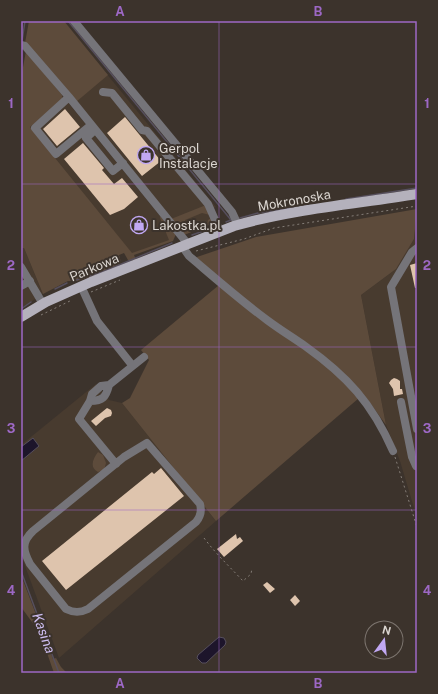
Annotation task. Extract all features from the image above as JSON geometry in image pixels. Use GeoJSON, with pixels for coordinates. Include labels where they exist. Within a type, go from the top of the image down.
{"type":"FeatureCollection","features":[{"type":"Feature","properties":{"kind":"main road","name":"Mokronoska"},"geometry":{"type":"LineString","coordinates":[[183,247],[238,225],[301,212],[417,194]]}},
{"type":"Feature","properties":{"kind":"main road","name":"Parkowa"},"geometry":{"type":"LineString","coordinates":[[21,317],[42,304],[81,286],[183,247]]}},
{"type":"Feature","properties":{"kind":"lane"},"geometry":{"type":"LineString","coordinates":[[74,21],[232,212],[238,225]]}},
{"type":"Feature","properties":{"kind":"lane"},"geometry":{"type":"LineString","coordinates":[[23,45],[123,163],[183,247],[255,312],[304,345],[342,375],[365,400],[375,414],[393,451]]}},
{"type":"Feature","properties":{"kind":"lane"},"geometry":{"type":"LineString","coordinates":[[103,92],[112,93],[142,130],[148,131],[208,204],[220,231]]}},
{"type":"Feature","properties":{"kind":"lane"},"geometry":{"type":"LineString","coordinates":[[69,98],[35,128],[56,154],[93,127]]}},
{"type":"Feature","properties":{"kind":"lane"},"geometry":{"type":"LineString","coordinates":[[93,127],[86,138],[114,171],[123,163]]}},
{"type":"Feature","properties":{"kind":"lane"},"geometry":{"type":"LineString","coordinates":[[417,248],[412,252],[391,287],[417,429]]}},
{"type":"Feature","properties":{"kind":"lane"},"geometry":{"type":"LineString","coordinates":[[21,267],[42,304]]}},
{"type":"Feature","properties":{"kind":"lane"},"geometry":{"type":"LineString","coordinates":[[21,286],[30,281]]}},
{"type":"Feature","properties":{"kind":"lane"},"geometry":{"type":"LineString","coordinates":[[81,286],[97,321],[132,365]]}},
{"type":"Feature","properties":{"kind":"lane"},"geometry":{"type":"LineString","coordinates":[[116,464],[79,419],[90,401],[98,401],[106,394],[109,385],[132,365],[144,357]]}},
{"type":"Feature","properties":{"kind":"lane"},"geometry":{"type":"LineString","coordinates":[[401,402],[412,457],[417,467]]}},
{"type":"Feature","properties":{"kind":"lane"},"geometry":{"type":"LineString","coordinates":[[147,443],[200,504],[201,514],[196,522],[88,609],[78,612],[71,612],[66,609],[30,564],[24,548],[25,541],[27,536],[116,464],[124,457],[147,443]]}},
{"type":"Feature","properties":{"kind":"path"},"geometry":{"type":"LineString","coordinates":[[183,247],[200,251],[244,240],[274,228],[417,206]]}},
{"type":"Feature","properties":{"kind":"path"},"geometry":{"type":"LineString","coordinates":[[41,315],[75,298]]}},
{"type":"Feature","properties":{"kind":"path"},"geometry":{"type":"LineString","coordinates":[[393,451],[417,527]]}},
{"type":"Feature","properties":{"kind":"path"},"geometry":{"type":"LineString","coordinates":[[204,538],[219,557],[243,581],[251,574],[252,568]]}},
{"type":"Feature","properties":{"kind":"shaded area"},"geometry":{"type":"Polygon","coordinates":[[[29,21],[64,21],[108,75],[76,102],[25,43],[29,21]]]}},
{"type":"Feature","properties":{"kind":"shaded area"},"geometry":{"type":"Polygon","coordinates":[[[26,51],[62,95],[62,101],[30,127],[132,253],[169,240],[160,216],[176,234],[173,241],[134,255],[136,260],[128,260],[124,253],[119,255],[121,262],[115,269],[77,281],[68,281],[43,294],[24,248],[21,248],[21,78],[26,51]]]}},
{"type":"Feature","properties":{"kind":"shaded area","name":"Gerpol Instalacje"},"geometry":{"type":"Polygon","coordinates":[[[101,67],[216,207],[208,211],[211,222],[209,225],[184,235],[69,93],[101,67]]]}},
{"type":"Feature","properties":{"kind":"shaded area"},"geometry":{"type":"Polygon","coordinates":[[[62,95],[160,216],[170,240],[132,254],[30,127],[62,101],[62,95]]]}},
{"type":"Feature","properties":{"kind":"shaded area"},"geometry":{"type":"Polygon","coordinates":[[[206,205],[210,215],[202,213],[185,220],[189,232],[207,224],[208,220],[211,218],[209,225],[184,235],[171,219],[206,205]]]}},
{"type":"Feature","properties":{"kind":"shaded area"},"geometry":{"type":"Polygon","coordinates":[[[417,209],[414,239],[396,269],[361,295],[386,425],[368,400],[194,258],[256,237],[417,209]]]}},
{"type":"Feature","properties":{"kind":"shaded area"},"geometry":{"type":"Polygon","coordinates":[[[417,216],[417,518],[400,461],[386,425],[361,295],[396,269],[414,239],[417,216]]]}},
{"type":"Feature","properties":{"kind":"shaded area"},"geometry":{"type":"Polygon","coordinates":[[[21,248],[24,248],[43,294],[21,308],[21,248]]]}},
{"type":"Feature","properties":{"kind":"shaded area"},"geometry":{"type":"Polygon","coordinates":[[[219,285],[334,371],[359,398],[216,521],[122,403],[130,398],[149,360],[141,350],[219,285]]]}},
{"type":"Feature","properties":{"kind":"shaded area"},"geometry":{"type":"Polygon","coordinates":[[[96,384],[109,400],[122,403],[216,521],[59,658],[21,555],[21,445],[96,384]]]}},
{"type":"Feature","properties":{"kind":"shaded area"},"geometry":{"type":"Polygon","coordinates":[[[33,438],[39,446],[21,461],[21,447],[33,438]]]}},
{"type":"Feature","properties":{"kind":"shaded area"},"geometry":{"type":"Polygon","coordinates":[[[98,452],[103,455],[106,463],[104,470],[98,472],[94,468],[93,460],[98,452]]]}},
{"type":"Feature","properties":{"kind":"shaded area"},"geometry":{"type":"Polygon","coordinates":[[[21,575],[53,659],[56,658],[61,667],[67,673],[54,673],[40,633],[21,607],[21,575]]]}},
{"type":"Feature","properties":{"kind":"shaded area"},"geometry":{"type":"Polygon","coordinates":[[[219,637],[224,638],[226,642],[225,645],[206,663],[202,663],[197,658],[198,655],[219,637]]]}},
{"type":"Feature","properties":{"kind":"building"},"geometry":{"type":"Polygon","coordinates":[[[65,109],[80,127],[57,146],[43,129],[65,109]]]}},
{"type":"Feature","properties":{"kind":"building"},"geometry":{"type":"Polygon","coordinates":[[[125,117],[161,161],[142,176],[107,133],[125,117]]]}},
{"type":"Feature","properties":{"kind":"building"},"geometry":{"type":"Polygon","coordinates":[[[83,143],[104,168],[102,170],[114,184],[122,178],[138,197],[124,209],[110,215],[64,159],[83,143]]]}},
{"type":"Feature","properties":{"kind":"building"},"geometry":{"type":"Polygon","coordinates":[[[417,263],[417,288],[415,288],[410,265],[417,263]]]}},
{"type":"Feature","properties":{"kind":"building"},"geometry":{"type":"Polygon","coordinates":[[[394,378],[400,381],[400,389],[402,389],[403,394],[394,396],[393,389],[389,383],[394,378]]]}},
{"type":"Feature","properties":{"kind":"building"},"geometry":{"type":"Polygon","coordinates":[[[107,408],[111,410],[111,416],[105,418],[96,426],[91,421],[107,408]]]}},
{"type":"Feature","properties":{"kind":"building"},"geometry":{"type":"Polygon","coordinates":[[[161,468],[184,496],[66,590],[42,561],[152,472],[154,474],[161,468]]]}},
{"type":"Feature","properties":{"kind":"building"},"geometry":{"type":"Polygon","coordinates":[[[236,534],[237,539],[240,537],[243,541],[224,557],[217,549],[236,534]]]}},
{"type":"Feature","properties":{"kind":"building"},"geometry":{"type":"Polygon","coordinates":[[[267,582],[275,589],[270,593],[263,585],[267,582]]]}},
{"type":"Feature","properties":{"kind":"building"},"geometry":{"type":"Polygon","coordinates":[[[295,595],[300,601],[295,606],[290,600],[295,595]]]}},
{"type":"Feature","properties":{"kind":"waterway","name":"Kasina"},"geometry":{"type":"LineString","coordinates":[[22,41],[25,21]]}},
{"type":"Feature","properties":{"kind":"waterway"},"geometry":{"type":"LineString","coordinates":[[68,21],[232,220]]}},
{"type":"Feature","properties":{"kind":"waterway"},"geometry":{"type":"LineString","coordinates":[[346,199],[417,188]]}},
{"type":"Feature","properties":{"kind":"waterway"},"geometry":{"type":"LineString","coordinates":[[240,218],[258,213],[293,208]]}},
{"type":"Feature","properties":{"kind":"waterway"},"geometry":{"type":"LineString","coordinates":[[226,222],[231,220]]}},
{"type":"Feature","properties":{"kind":"waterway"},"geometry":{"type":"LineString","coordinates":[[192,235],[209,229]]}},
{"type":"Feature","properties":{"kind":"waterway"},"geometry":{"type":"LineString","coordinates":[[76,280],[102,272],[172,243]]}},
{"type":"Feature","properties":{"kind":"waterway"},"geometry":{"type":"LineString","coordinates":[[55,289],[67,283]]}},
{"type":"Feature","properties":{"kind":"waterway"},"geometry":{"type":"LineString","coordinates":[[21,309],[31,302]]}},
{"type":"Feature","properties":{"kind":"waterway","name":"Kasina"},"geometry":{"type":"LineString","coordinates":[[21,571],[59,673]]}},
{"type":"Feature","properties":{"kind":"place","name":"Gerpol Instalacje"},"geometry":{"type":"Point","coordinates":[146,155]}},
{"type":"Feature","properties":{"kind":"place","name":"Lakostka.pl"},"geometry":{"type":"Point","coordinates":[139,225]}}]}
